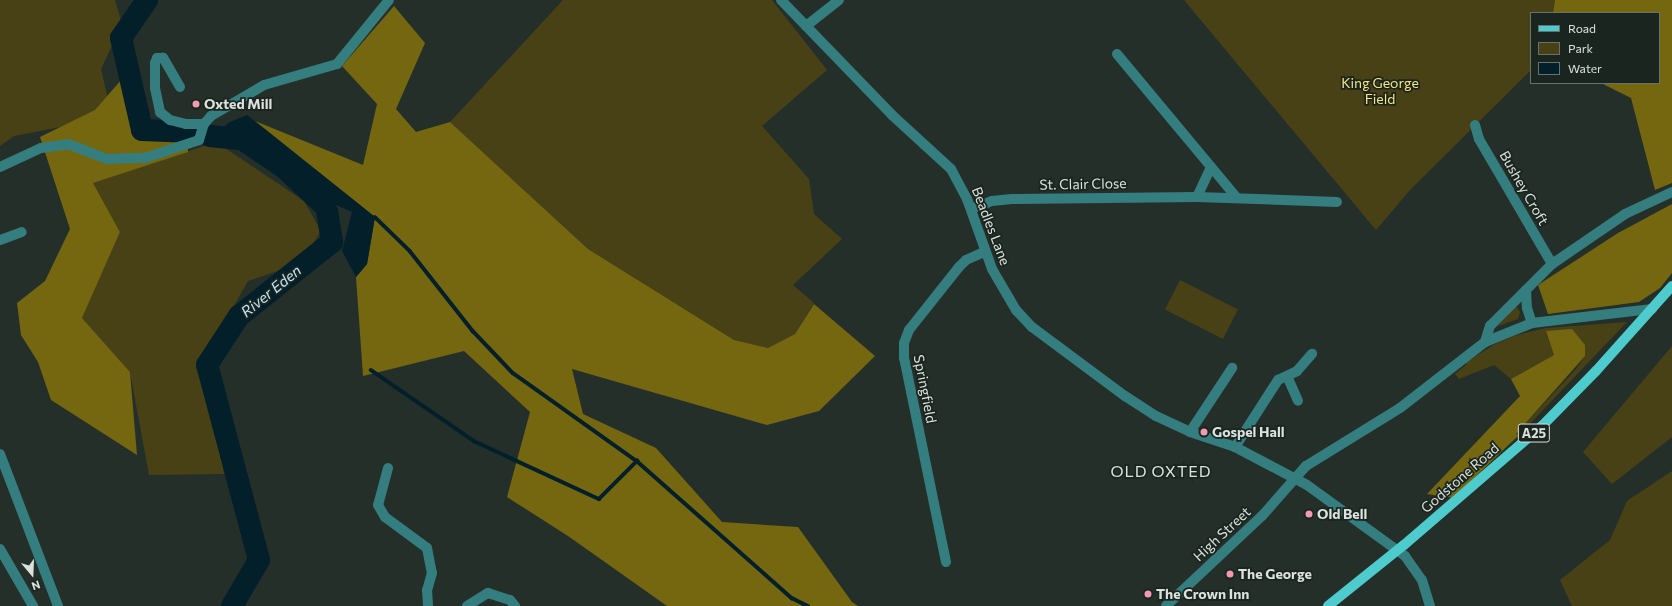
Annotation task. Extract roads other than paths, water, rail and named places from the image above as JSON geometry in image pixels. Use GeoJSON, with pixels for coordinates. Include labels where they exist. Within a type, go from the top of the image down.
{"type":"FeatureCollection","features":[{"type":"Feature","properties":{"kind":"main road","name":"Godstone Road"},"geometry":{"type":"LineString","coordinates":[[1328,606],[1404,545],[1542,426],[1672,286]]}},
{"type":"Feature","properties":{"kind":"street"},"geometry":{"type":"LineString","coordinates":[[0,167],[41,148],[68,144],[107,159],[145,158],[199,140],[204,124],[211,116],[264,85],[337,64],[389,0]]}},
{"type":"Feature","properties":{"kind":"street","name":"Beadles Lane"},"geometry":{"type":"LineString","coordinates":[[781,0],[892,115],[951,169],[971,209],[984,252],[1005,294],[1032,327],[1139,406],[1190,432],[1235,447],[1307,485],[1405,556],[1422,580],[1430,606]]}},
{"type":"Feature","properties":{"kind":"street"},"geometry":{"type":"LineString","coordinates":[[806,26],[839,0]]}},
{"type":"Feature","properties":{"kind":"street"},"geometry":{"type":"LineString","coordinates":[[1116,54],[1237,198]]}},
{"type":"Feature","properties":{"kind":"street"},"geometry":{"type":"LineString","coordinates":[[180,87],[163,58],[157,58],[155,63],[155,88],[160,112],[170,120],[186,124],[204,124]]}},
{"type":"Feature","properties":{"kind":"street","name":"Bushey Croft"},"geometry":{"type":"LineString","coordinates":[[1475,125],[1479,139],[1552,264]]}},
{"type":"Feature","properties":{"kind":"street"},"geometry":{"type":"LineString","coordinates":[[1197,197],[1211,167]]}},
{"type":"Feature","properties":{"kind":"street"},"geometry":{"type":"LineString","coordinates":[[1485,342],[1490,326],[1552,264],[1625,214],[1672,192]]}},
{"type":"Feature","properties":{"kind":"street","name":"St. Clair Close"},"geometry":{"type":"LineString","coordinates":[[971,209],[992,201],[1012,199],[1197,197],[1337,202]]}},
{"type":"Feature","properties":{"kind":"street"},"geometry":{"type":"LineString","coordinates":[[0,240],[22,232]]}},
{"type":"Feature","properties":{"kind":"street","name":"Springfield"},"geometry":{"type":"LineString","coordinates":[[946,562],[904,358],[904,343],[909,330],[959,267],[966,260],[984,252]]}},
{"type":"Feature","properties":{"kind":"street"},"geometry":{"type":"LineString","coordinates":[[1526,290],[1527,308],[1532,323]]}},
{"type":"Feature","properties":{"kind":"street"},"geometry":{"type":"LineString","coordinates":[[1294,478],[1306,466],[1400,408],[1485,342],[1532,323],[1652,309]]}},
{"type":"Feature","properties":{"kind":"street"},"geometry":{"type":"LineString","coordinates":[[1235,447],[1278,380],[1297,371],[1312,354]]}},
{"type":"Feature","properties":{"kind":"street"},"geometry":{"type":"LineString","coordinates":[[1190,432],[1232,368]]}},
{"type":"Feature","properties":{"kind":"street"},"geometry":{"type":"LineString","coordinates":[[1287,376],[1298,401]]}},
{"type":"Feature","properties":{"kind":"street"},"geometry":{"type":"LineString","coordinates":[[0,454],[58,606]]}},
{"type":"Feature","properties":{"kind":"street"},"geometry":{"type":"LineString","coordinates":[[388,468],[378,505],[385,517],[427,548],[432,573],[427,590],[428,606]]}},
{"type":"Feature","properties":{"kind":"street","name":"High Street"},"geometry":{"type":"LineString","coordinates":[[1166,606],[1282,496],[1294,478]]}},
{"type":"Feature","properties":{"kind":"street"},"geometry":{"type":"LineString","coordinates":[[0,549],[33,606]]}},
{"type":"Feature","properties":{"kind":"street"},"geometry":{"type":"LineString","coordinates":[[467,606],[488,593],[510,600],[515,606]]}},
{"type":"Feature","properties":{"kind":"water"},"geometry":{"type":"Polygon","coordinates":[[[247,115],[375,217],[367,264],[356,277],[342,251],[352,212],[336,205],[338,229],[332,242],[328,224],[278,177],[237,149],[215,138],[228,123],[247,115]]]}},
{"type":"Feature","properties":{"kind":"waterway","name":"River Eden"},"geometry":{"type":"LineString","coordinates":[[147,0],[121,38],[142,130],[193,132]]}},
{"type":"Feature","properties":{"kind":"waterway","name":"River Eden"},"geometry":{"type":"LineString","coordinates":[[210,136],[246,140]]}},
{"type":"Feature","properties":{"kind":"waterway","name":"River Eden"},"geometry":{"type":"LineString","coordinates":[[232,606],[259,560],[207,365],[239,316],[332,242],[327,212]]}},
{"type":"Feature","properties":{"kind":"waterway"},"geometry":{"type":"LineString","coordinates":[[375,217],[410,251],[473,331],[513,373],[637,461],[792,598],[808,606]]}},
{"type":"Feature","properties":{"kind":"waterway"},"geometry":{"type":"LineString","coordinates":[[371,370],[474,441],[599,499],[637,461]]}},
{"type":"Feature","properties":{"kind":"place","name":"Oxted Mill"},"geometry":{"type":"Point","coordinates":[196,104]}},
{"type":"Feature","properties":{"kind":"place","name":"Gospel Hall"},"geometry":{"type":"Point","coordinates":[1204,432]}},
{"type":"Feature","properties":{"kind":"place","name":"Old Bell"},"geometry":{"type":"Point","coordinates":[1309,514]}},
{"type":"Feature","properties":{"kind":"place","name":"The George"},"geometry":{"type":"Point","coordinates":[1230,574]}},
{"type":"Feature","properties":{"kind":"place","name":"The Crown Inn"},"geometry":{"type":"Point","coordinates":[1148,594]}},
{"type":"Feature","properties":{"kind":"district","name":"OLD OXTED"},"geometry":{"type":"Point","coordinates":[1161,471]}},
{"type":"Feature","properties":{"kind":"park label","name":"King George Field"},"geometry":{"type":"Point","coordinates":[1380,92]}}]}
